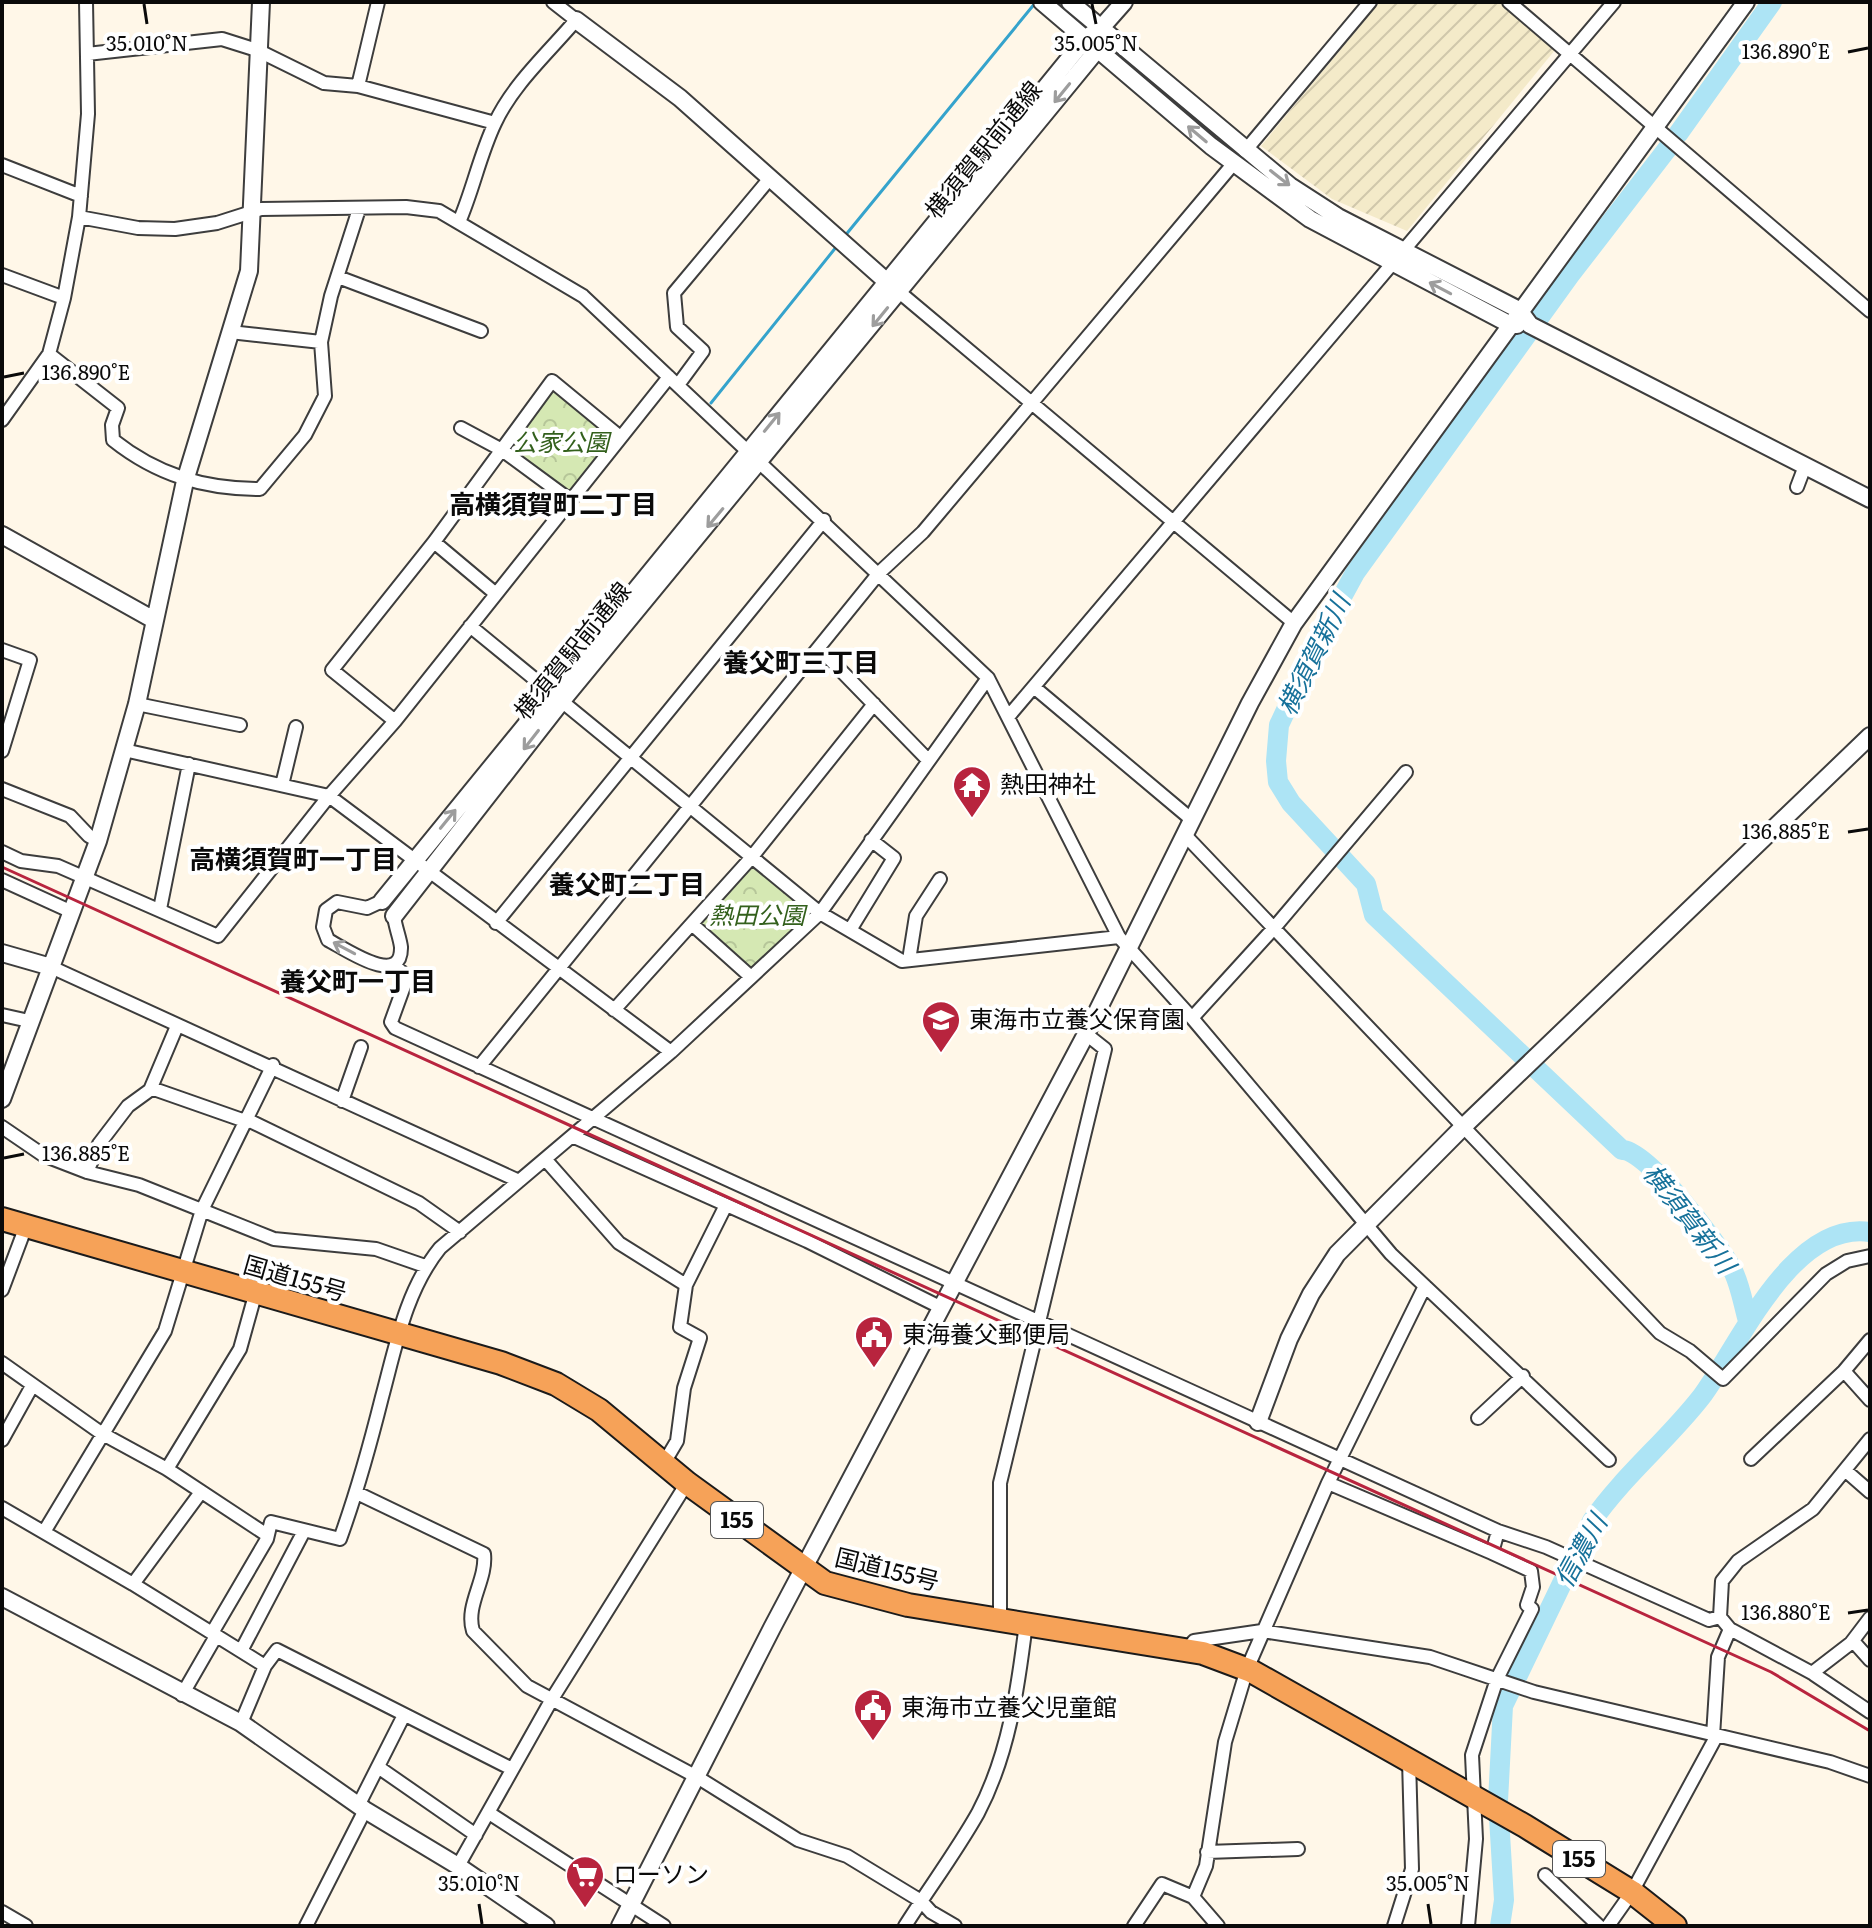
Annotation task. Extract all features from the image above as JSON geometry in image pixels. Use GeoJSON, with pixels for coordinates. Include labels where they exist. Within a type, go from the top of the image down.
{"type":"FeatureCollection","features":[{"type":"Feature","properties":{"kind":"highway","name":"国道155号"},"geometry":{"type":"LineString","coordinates":[[2,1219],[255,1295],[501,1363],[556,1384],[599,1410],[687,1483],[825,1583],[866,1595],[1000,1621],[1187,1650],[1247,1669],[1525,1826],[1632,1892],[1675,1926]]}},
{"type":"Feature","properties":{"kind":"street"},"geometry":{"type":"LineString","coordinates":[[2,420],[49,354],[64,298],[79,217],[89,93],[86,2]]}},
{"type":"Feature","properties":{"kind":"street"},"geometry":{"type":"LineString","coordinates":[[2,1099],[98,841],[137,704],[185,481],[249,271],[261,2]]}},
{"type":"Feature","properties":{"kind":"street"},"geometry":{"type":"LineString","coordinates":[[358,86],[378,2]]}},
{"type":"Feature","properties":{"kind":"street"},"geometry":{"type":"LineString","coordinates":[[553,2],[680,98],[886,281],[1032,400],[1294,623]]}},
{"type":"Feature","properties":{"kind":"street"},"geometry":{"type":"LineString","coordinates":[[1042,2],[1239,157],[1338,217],[1519,310],[1537,328],[1870,499]]}},
{"type":"Feature","properties":{"kind":"street"},"geometry":{"type":"LineString","coordinates":[[1070,2],[1310,219],[1509,324],[1537,328]]}},
{"type":"Feature","properties":{"kind":"street","name":"横須賀駅前通線"},"geometry":{"type":"LineString","coordinates":[[556,697],[762,462],[900,292],[1124,2]]}},
{"type":"Feature","properties":{"kind":"street"},"geometry":{"type":"LineString","coordinates":[[479,1067],[562,969],[879,573],[923,532],[1370,2]]}},
{"type":"Feature","properties":{"kind":"street"},"geometry":{"type":"LineString","coordinates":[[1509,2],[1870,311]]}},
{"type":"Feature","properties":{"kind":"street"},"geometry":{"type":"LineString","coordinates":[[1008,717],[1614,2]]}},
{"type":"Feature","properties":{"kind":"street"},"geometry":{"type":"LineString","coordinates":[[620,1926],[629,1903],[1086,1034],[1124,944],[1294,623],[1746,2]]}},
{"type":"Feature","properties":{"kind":"street"},"geometry":{"type":"LineString","coordinates":[[459,222],[495,123],[515,91],[576,20]]}},
{"type":"Feature","properties":{"kind":"street"},"geometry":{"type":"LineString","coordinates":[[87,54],[222,39],[257,50],[324,83],[358,86],[495,123]]}},
{"type":"Feature","properties":{"kind":"street","name":"横須賀駅前通線"},"geometry":{"type":"LineString","coordinates":[[382,901],[420,867],[886,281],[1092,44]]}},
{"type":"Feature","properties":{"kind":"street"},"geometry":{"type":"LineString","coordinates":[[2,165],[81,196]]}},
{"type":"Feature","properties":{"kind":"street"},"geometry":{"type":"LineString","coordinates":[[2,852],[21,861],[58,866],[218,936],[329,796],[395,721],[620,437],[703,351],[677,327],[674,293],[771,177]]}},
{"type":"Feature","properties":{"kind":"street"},"geometry":{"type":"LineString","coordinates":[[79,217],[138,228],[175,229],[217,223],[261,209],[439,211],[466,207]]}},
{"type":"Feature","properties":{"kind":"street"},"geometry":{"type":"LineString","coordinates":[[49,354],[118,408],[112,425],[113,440],[185,481],[260,489],[318,414],[325,396],[321,342],[359,209]]}},
{"type":"Feature","properties":{"kind":"street"},"geometry":{"type":"LineString","coordinates":[[439,211],[583,296],[824,520],[988,678],[1124,944],[1192,1018],[1391,1254],[1609,1460]]}},
{"type":"Feature","properties":{"kind":"street"},"geometry":{"type":"LineString","coordinates":[[2,275],[64,298]]}},
{"type":"Feature","properties":{"kind":"street"},"geometry":{"type":"LineString","coordinates":[[338,277],[481,331]]}},
{"type":"Feature","properties":{"kind":"street"},"geometry":{"type":"LineString","coordinates":[[230,332],[321,342]]}},
{"type":"Feature","properties":{"kind":"street"},"geometry":{"type":"LineString","coordinates":[[395,721],[332,670],[434,542],[552,381],[620,437]]}},
{"type":"Feature","properties":{"kind":"street"},"geometry":{"type":"LineString","coordinates":[[461,428],[502,450],[570,500]]}},
{"type":"Feature","properties":{"kind":"street"},"geometry":{"type":"LineString","coordinates":[[1797,487],[1805,466]]}},
{"type":"Feature","properties":{"kind":"street"},"geometry":{"type":"LineString","coordinates":[[496,923],[824,520]]}},
{"type":"Feature","properties":{"kind":"street"},"geometry":{"type":"LineString","coordinates":[[2,535],[154,620]]}},
{"type":"Feature","properties":{"kind":"street"},"geometry":{"type":"LineString","coordinates":[[434,542],[496,594]]}},
{"type":"Feature","properties":{"kind":"street"},"geometry":{"type":"LineString","coordinates":[[470,626],[820,913],[902,961],[1124,944]]}},
{"type":"Feature","properties":{"kind":"street"},"geometry":{"type":"LineString","coordinates":[[819,648],[928,760]]}},
{"type":"Feature","properties":{"kind":"street"},"geometry":{"type":"LineString","coordinates":[[2,650],[30,660],[7,718],[2,751]]}},
{"type":"Feature","properties":{"kind":"street"},"geometry":{"type":"LineString","coordinates":[[182,1695],[271,1522],[340,1539],[357,1493],[397,1334],[425,1266],[460,1232],[671,1052],[820,913],[988,678]]}},
{"type":"Feature","properties":{"kind":"street"},"geometry":{"type":"LineString","coordinates":[[1035,688],[1188,826],[1274,928],[1660,1333],[1690,1351],[1719,1375],[1728,1378],[1793,1304],[1826,1274],[1847,1261],[1870,1256]]}},
{"type":"Feature","properties":{"kind":"street"},"geometry":{"type":"LineString","coordinates":[[137,704],[240,725]]}},
{"type":"Feature","properties":{"kind":"street"},"geometry":{"type":"LineString","coordinates":[[614,1010],[751,858],[874,704]]}},
{"type":"Feature","properties":{"kind":"street"},"geometry":{"type":"LineString","coordinates":[[282,785],[296,727]]}},
{"type":"Feature","properties":{"kind":"street"},"geometry":{"type":"LineString","coordinates":[[1258,1422],[1289,1339],[1311,1294],[1337,1254],[1463,1127],[1870,736]]}},
{"type":"Feature","properties":{"kind":"street"},"geometry":{"type":"LineString","coordinates":[[124,750],[329,796],[671,1052]]}},
{"type":"Feature","properties":{"kind":"street"},"geometry":{"type":"LineString","coordinates":[[160,909],[189,764]]}},
{"type":"Feature","properties":{"kind":"street"},"geometry":{"type":"LineString","coordinates":[[1192,1018],[1274,928],[1406,772]]}},
{"type":"Feature","properties":{"kind":"street"},"geometry":{"type":"LineString","coordinates":[[2,789],[70,816],[98,841]]}},
{"type":"Feature","properties":{"kind":"street"},"geometry":{"type":"LineString","coordinates":[[850,930],[894,858],[871,840]]}},
{"type":"Feature","properties":{"kind":"street","name":"横須賀駅前通線"},"geometry":{"type":"LineString","coordinates":[[394,916],[420,867]]}},
{"type":"Feature","properties":{"kind":"street"},"geometry":{"type":"LineString","coordinates":[[909,960],[916,916],[940,879]]}},
{"type":"Feature","properties":{"kind":"street"},"geometry":{"type":"LineString","coordinates":[[2,880],[72,912]]}},
{"type":"Feature","properties":{"kind":"street"},"geometry":{"type":"LineString","coordinates":[[382,901],[367,908],[337,902],[326,910],[323,927],[328,940],[379,967],[394,964]]}},
{"type":"Feature","properties":{"kind":"street"},"geometry":{"type":"LineString","coordinates":[[394,916],[401,945],[394,964]]}},
{"type":"Feature","properties":{"kind":"street"},"geometry":{"type":"LineString","coordinates":[[693,925],[751,977]]}},
{"type":"Feature","properties":{"kind":"street"},"geometry":{"type":"LineString","coordinates":[[2,953],[51,967],[177,1026],[273,1065],[342,1101],[519,1181]]}},
{"type":"Feature","properties":{"kind":"street"},"geometry":{"type":"LineString","coordinates":[[394,964],[407,978],[392,1014],[392,1025],[1498,1531],[1546,1547],[1709,1620],[1720,1617]]}},
{"type":"Feature","properties":{"kind":"street"},"geometry":{"type":"LineString","coordinates":[[2,1015],[29,1021]]}},
{"type":"Feature","properties":{"kind":"street"},"geometry":{"type":"LineString","coordinates":[[87,1172],[99,1144],[128,1106],[151,1088],[177,1026]]}},
{"type":"Feature","properties":{"kind":"street"},"geometry":{"type":"LineString","coordinates":[[1000,1621],[1000,1483],[1105,1049],[1086,1034]]}},
{"type":"Feature","properties":{"kind":"street"},"geometry":{"type":"LineString","coordinates":[[342,1101],[361,1047]]}},
{"type":"Feature","properties":{"kind":"street"},"geometry":{"type":"LineString","coordinates":[[44,1532],[165,1331],[185,1274],[202,1210],[273,1065]]}},
{"type":"Feature","properties":{"kind":"street"},"geometry":{"type":"LineString","coordinates":[[151,1088],[248,1121],[419,1203],[460,1232]]}},
{"type":"Feature","properties":{"kind":"street"},"geometry":{"type":"LineString","coordinates":[[2,1127],[43,1155],[87,1172],[139,1185],[274,1239],[376,1249],[425,1266]]}},
{"type":"Feature","properties":{"kind":"street"},"geometry":{"type":"LineString","coordinates":[[572,1136],[942,1308]]}},
{"type":"Feature","properties":{"kind":"street"},"geometry":{"type":"LineString","coordinates":[[545,1159],[619,1243],[686,1285]]}},
{"type":"Feature","properties":{"kind":"street"},"geometry":{"type":"LineString","coordinates":[[664,1463],[677,1441],[684,1388],[700,1338],[680,1327],[686,1285],[726,1205]]}},
{"type":"Feature","properties":{"kind":"street"},"geometry":{"type":"LineString","coordinates":[[2,1290],[26,1226]]}},
{"type":"Feature","properties":{"kind":"street"},"geometry":{"type":"LineString","coordinates":[[1193,1897],[1206,1866],[1225,1742],[1247,1669],[1328,1483],[1425,1286]]}},
{"type":"Feature","properties":{"kind":"street"},"geometry":{"type":"LineString","coordinates":[[167,1469],[240,1349],[255,1295]]}},
{"type":"Feature","properties":{"kind":"street"},"geometry":{"type":"LineString","coordinates":[[1751,1459],[1844,1371],[1870,1340]]}},
{"type":"Feature","properties":{"kind":"street"},"geometry":{"type":"LineString","coordinates":[[2,1363],[101,1433],[167,1469],[267,1535]]}},
{"type":"Feature","properties":{"kind":"street"},"geometry":{"type":"LineString","coordinates":[[1844,1371],[1870,1400]]}},
{"type":"Feature","properties":{"kind":"street"},"geometry":{"type":"LineString","coordinates":[[1478,1418],[1523,1376]]}},
{"type":"Feature","properties":{"kind":"street"},"geometry":{"type":"LineString","coordinates":[[2,1440],[32,1386]]}},
{"type":"Feature","properties":{"kind":"street"},"geometry":{"type":"LineString","coordinates":[[1870,1439],[1813,1509],[1738,1561],[1722,1581],[1720,1617],[1730,1629],[1812,1673],[1870,1712]]}},
{"type":"Feature","properties":{"kind":"street"},"geometry":{"type":"LineString","coordinates":[[1846,1471],[1870,1492]]}},
{"type":"Feature","properties":{"kind":"street"},"geometry":{"type":"LineString","coordinates":[[458,1866],[552,1699],[687,1483]]}},
{"type":"Feature","properties":{"kind":"street"},"geometry":{"type":"LineString","coordinates":[[1328,1483],[1531,1571],[1533,1587],[1527,1605],[1532,1609],[1500,1680],[1472,1755],[1476,1797],[1475,1876],[1468,1926]]}},
{"type":"Feature","properties":{"kind":"street"},"geometry":{"type":"LineString","coordinates":[[133,1584],[201,1492]]}},
{"type":"Feature","properties":{"kind":"street"},"geometry":{"type":"LineString","coordinates":[[357,1493],[484,1554],[486,1568],[473,1606],[473,1631],[527,1686],[697,1777],[798,1840],[847,1856],[921,1901],[931,1912],[955,1926]]}},
{"type":"Feature","properties":{"kind":"street"},"geometry":{"type":"LineString","coordinates":[[2,1508],[265,1666]]}},
{"type":"Feature","properties":{"kind":"street"},"geometry":{"type":"LineString","coordinates":[[241,1651],[304,1531]]}},
{"type":"Feature","properties":{"kind":"street"},"geometry":{"type":"LineString","coordinates":[[1492,1553],[1498,1531]]}},
{"type":"Feature","properties":{"kind":"street"},"geometry":{"type":"LineString","coordinates":[[2,1597],[182,1695],[241,1723],[361,1808],[458,1866],[546,1926]]}},
{"type":"Feature","properties":{"kind":"street"},"geometry":{"type":"LineString","coordinates":[[1812,1673],[1853,1641],[1870,1618]]}},
{"type":"Feature","properties":{"kind":"street"},"geometry":{"type":"LineString","coordinates":[[905,1926],[979,1810],[997,1768],[1015,1705],[1026,1623]]}},
{"type":"Feature","properties":{"kind":"street"},"geometry":{"type":"LineString","coordinates":[[1608,1926],[1632,1892],[1715,1736],[1718,1657],[1730,1629]]}},
{"type":"Feature","properties":{"kind":"street"},"geometry":{"type":"LineString","coordinates":[[1187,1650],[1194,1641],[1262,1631],[1430,1657],[1534,1692],[1830,1762],[1870,1776]]}},
{"type":"Feature","properties":{"kind":"street"},"geometry":{"type":"LineString","coordinates":[[1853,1641],[1870,1660]]}},
{"type":"Feature","properties":{"kind":"street"},"geometry":{"type":"LineString","coordinates":[[241,1723],[265,1666],[277,1650],[512,1769]]}},
{"type":"Feature","properties":{"kind":"street"},"geometry":{"type":"LineString","coordinates":[[306,1926],[404,1715]]}},
{"type":"Feature","properties":{"kind":"street"},"geometry":{"type":"LineString","coordinates":[[1394,1926],[1412,1869],[1409,1758]]}},
{"type":"Feature","properties":{"kind":"street"},"geometry":{"type":"LineString","coordinates":[[378,1767],[476,1835]]}},
{"type":"Feature","properties":{"kind":"street"},"geometry":{"type":"LineString","coordinates":[[489,1813],[664,1926]]}},
{"type":"Feature","properties":{"kind":"street"},"geometry":{"type":"LineString","coordinates":[[1207,1852],[1298,1849]]}},
{"type":"Feature","properties":{"kind":"street"},"geometry":{"type":"LineString","coordinates":[[1545,1875],[1599,1926]]}},
{"type":"Feature","properties":{"kind":"street"},"geometry":{"type":"LineString","coordinates":[[1134,1926],[1162,1884],[1193,1897],[1218,1926]]}},
{"type":"Feature","properties":{"kind":"street"},"geometry":{"type":"LineString","coordinates":[[2,1912],[26,1926]]}},
{"type":"Feature","properties":{"kind":"shaded area"},"geometry":{"type":"Polygon","coordinates":[[[1380,2],[1500,2],[1555,50],[1407,231],[1332,199],[1261,146],[1380,2]]]}},
{"type":"Feature","properties":{"kind":"green space","name":"公家公園"},"geometry":{"type":"Polygon","coordinates":[[[550,391],[555,391],[611,436],[612,441],[570,493],[565,494],[512,450],[511,444],[550,391]]]}},
{"type":"Feature","properties":{"kind":"green space","name":"熱田公園"},"geometry":{"type":"Polygon","coordinates":[[[757,867],[809,910],[811,916],[752,970],[701,929],[702,922],[751,868],[757,867]]]}},
{"type":"Feature","properties":{"kind":"waterway"},"geometry":{"type":"LineString","coordinates":[[844,237],[1036,2]]}},
{"type":"Feature","properties":{"kind":"waterway","name":"横須賀新川"},"geometry":{"type":"LineString","coordinates":[[1678,134],[1772,2]]}},
{"type":"Feature","properties":{"kind":"waterway","name":"横須賀新川"},"geometry":{"type":"LineString","coordinates":[[1671,144],[1570,275],[1355,573],[1319,639],[1279,725],[1276,761],[1278,782],[1291,803],[1366,884],[1374,915],[1622,1150],[1647,1164],[1681,1199],[1731,1267],[1748,1321]]}},
{"type":"Feature","properties":{"kind":"waterway"},"geometry":{"type":"LineString","coordinates":[[711,403],[837,246]]}},
{"type":"Feature","properties":{"kind":"waterway","name":"信濃川"},"geometry":{"type":"LineString","coordinates":[[1500,1926],[1504,1900],[1498,1801],[1503,1706],[1592,1521],[1702,1396],[1751,1319],[1792,1265],[1816,1246],[1842,1234],[1870,1232]]}},
{"type":"Feature","properties":{"kind":"railway"},"geometry":{"type":"LineString","coordinates":[[2,867],[1771,1672],[1870,1731]]}},
{"type":"Feature","properties":{"kind":"place","name":"熱田神社"},"geometry":{"type":"Point","coordinates":[972,819]}},
{"type":"Feature","properties":{"kind":"place","name":"東海市立養父保育園"},"geometry":{"type":"Point","coordinates":[941,1054]}},
{"type":"Feature","properties":{"kind":"place","name":"東海養父郵便局"},"geometry":{"type":"Point","coordinates":[874,1369]}},
{"type":"Feature","properties":{"kind":"place","name":"東海市立養父児童館"},"geometry":{"type":"Point","coordinates":[873,1742]}},
{"type":"Feature","properties":{"kind":"place","name":"ローソン"},"geometry":{"type":"Point","coordinates":[585,1909]}},
{"type":"Feature","properties":{"kind":"district","name":"高横須賀町二丁目"},"geometry":{"type":"Point","coordinates":[553,505]}},
{"type":"Feature","properties":{"kind":"district","name":"養父町三丁目"},"geometry":{"type":"Point","coordinates":[801,663]}},
{"type":"Feature","properties":{"kind":"district","name":"高横須賀町一丁目"},"geometry":{"type":"Point","coordinates":[293,860]}},
{"type":"Feature","properties":{"kind":"district","name":"養父町二丁目"},"geometry":{"type":"Point","coordinates":[627,885]}},
{"type":"Feature","properties":{"kind":"district","name":"養父町一丁目"},"geometry":{"type":"Point","coordinates":[358,982]}}]}
